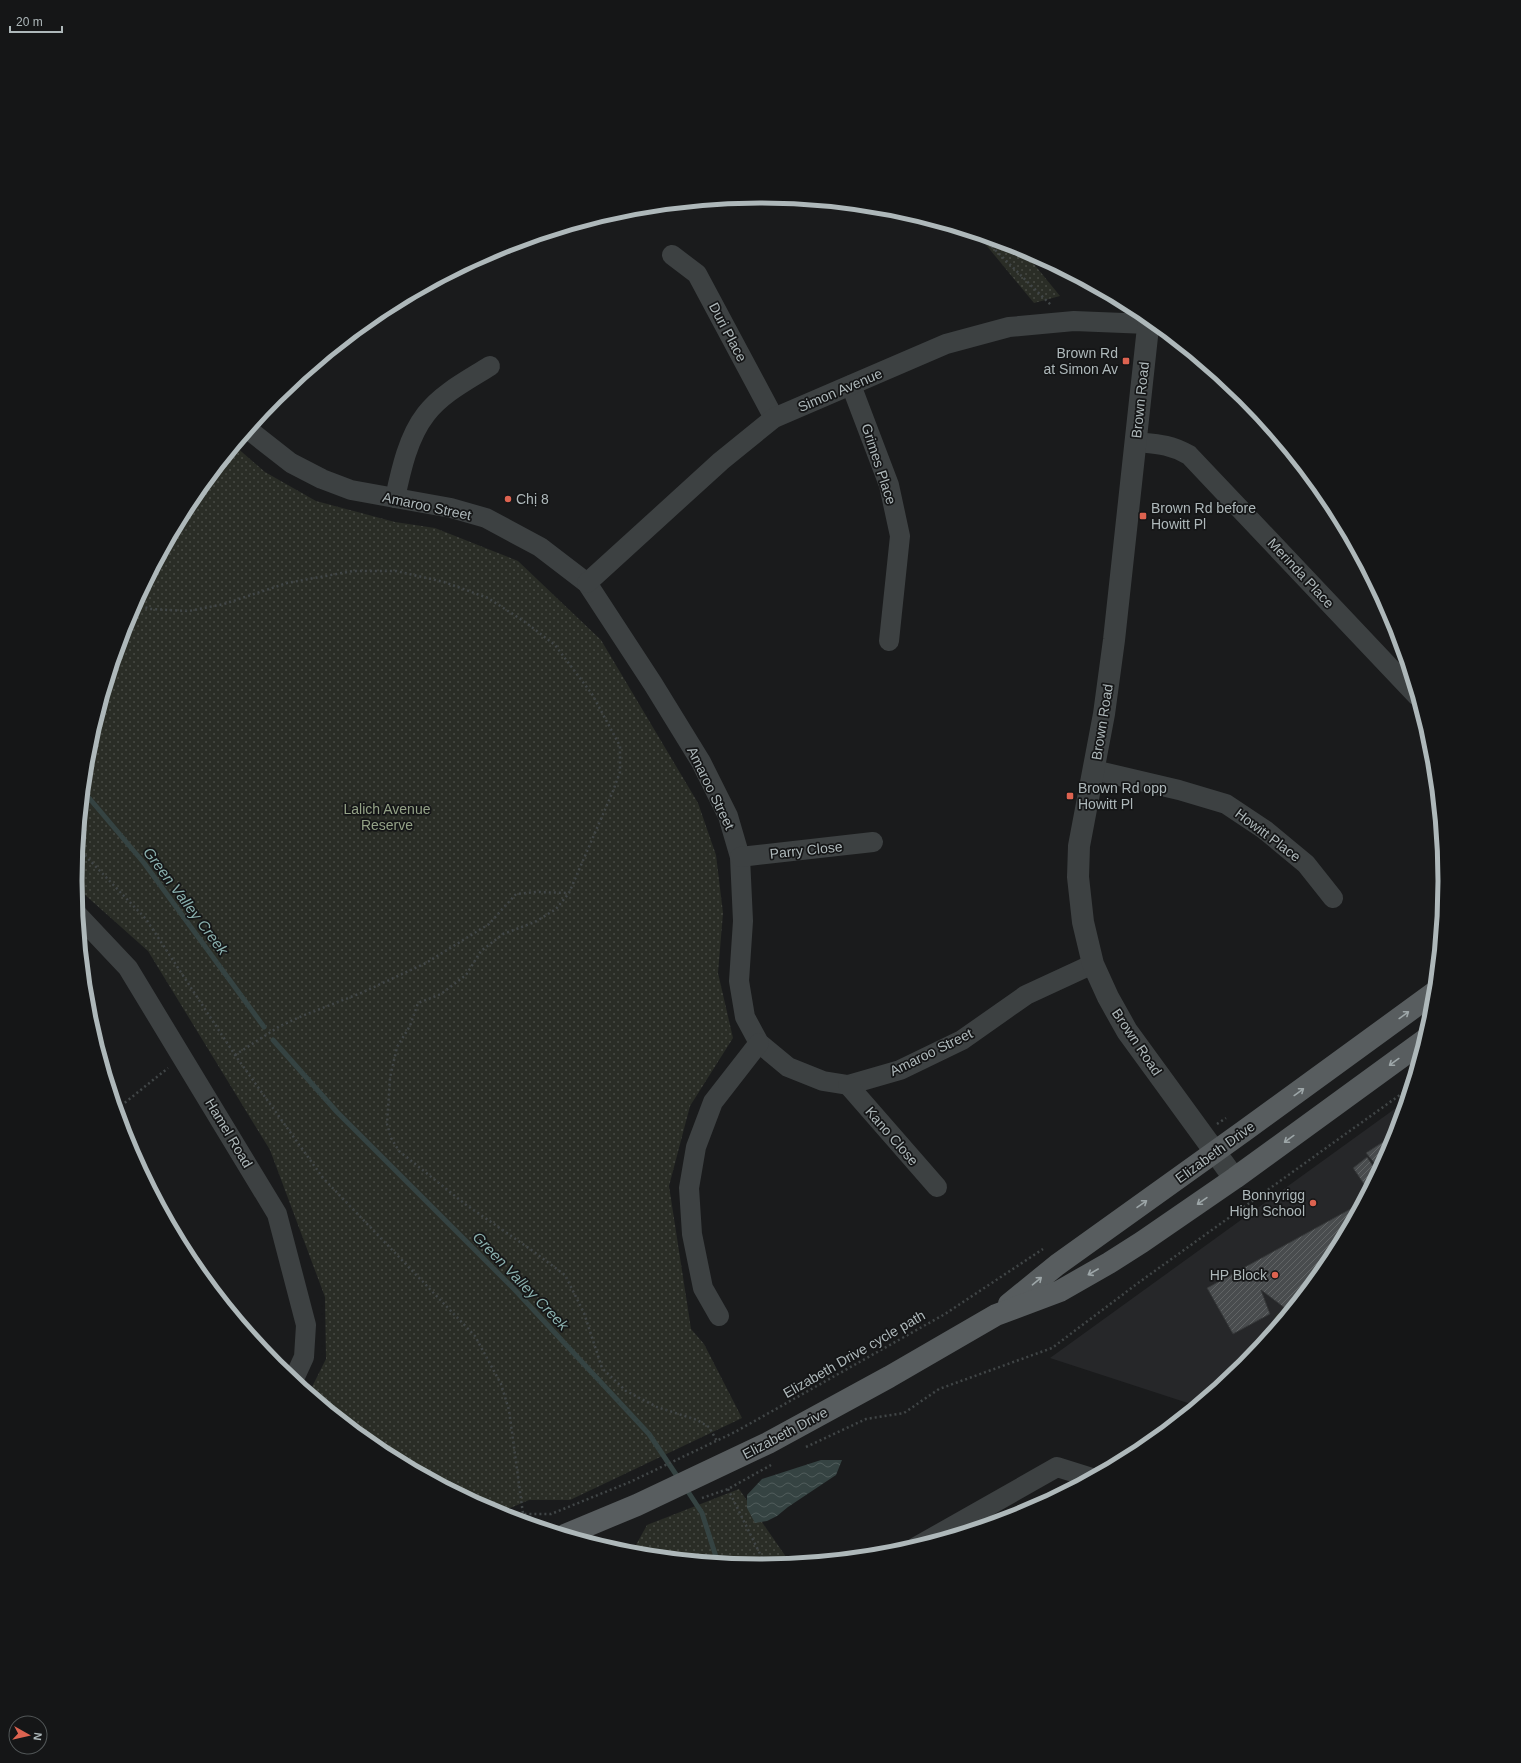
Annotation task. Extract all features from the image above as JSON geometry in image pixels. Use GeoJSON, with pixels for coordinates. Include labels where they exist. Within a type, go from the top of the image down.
{"type":"FeatureCollection","features":[{"type":"Feature","properties":{"kind":"main road","name":"Elizabeth Drive"},"geometry":{"type":"LineString","coordinates":[[571,1533],[637,1505],[768,1443],[889,1377],[996,1315],[1057,1265],[1429,997]]}},
{"type":"Feature","properties":{"kind":"main road","name":"Elizabeth Drive"},"geometry":{"type":"LineString","coordinates":[[996,1315],[1060,1291],[1091,1274],[1142,1242],[1234,1178],[1419,1044]]}},
{"type":"Feature","properties":{"kind":"street","name":"Duri Place"},"geometry":{"type":"LineString","coordinates":[[672,255],[697,274],[774,418]]}},
{"type":"Feature","properties":{"kind":"street","name":"Simon Avenue"},"geometry":{"type":"LineString","coordinates":[[587,583],[721,461],[774,418],[946,344],[1009,327],[1067,321],[1143,321]]}},
{"type":"Feature","properties":{"kind":"street","name":"Brown Road"},"geometry":{"type":"LineString","coordinates":[[1149,325],[1114,640],[1104,714],[1079,846],[1078,877],[1082,922],[1093,964],[1108,997],[1127,1031],[1234,1178]]}},
{"type":"Feature","properties":{"kind":"street"},"geometry":{"type":"LineString","coordinates":[[394,498],[412,438],[425,414],[444,396],[490,366]]}},
{"type":"Feature","properties":{"kind":"street","name":"Grimes Place"},"geometry":{"type":"LineString","coordinates":[[851,385],[889,485],[900,536],[889,641]]}},
{"type":"Feature","properties":{"kind":"street","name":"Amaroo Street"},"geometry":{"type":"LineString","coordinates":[[252,432],[291,463],[322,480],[351,490],[451,508],[486,518],[540,547],[587,583],[653,684],[701,762],[728,816],[740,857],[743,921],[739,981],[746,1017],[759,1043],[788,1068],[822,1081],[848,1085],[900,1070],[962,1040],[1026,995],[1093,964]]}},
{"type":"Feature","properties":{"kind":"street","name":"Merinda Place"},"geometry":{"type":"LineString","coordinates":[[1136,442],[1165,444],[1189,455],[1411,690]]}},
{"type":"Feature","properties":{"kind":"street","name":"Howitt Place"},"geometry":{"type":"LineString","coordinates":[[1094,770],[1179,790],[1226,804],[1265,830],[1306,864],[1333,898]]}},
{"type":"Feature","properties":{"kind":"street","name":"Parry Close"},"geometry":{"type":"LineString","coordinates":[[740,857],[873,842]]}},
{"type":"Feature","properties":{"kind":"street","name":"Hamel Road"},"geometry":{"type":"LineString","coordinates":[[83,920],[128,968],[277,1214],[306,1325],[304,1357],[295,1375]]}},
{"type":"Feature","properties":{"kind":"street"},"geometry":{"type":"LineString","coordinates":[[719,1316],[703,1288],[692,1234],[689,1188],[696,1147],[713,1102],[759,1043]]}},
{"type":"Feature","properties":{"kind":"street","name":"Kano Close"},"geometry":{"type":"LineString","coordinates":[[848,1085],[937,1187]]}},
{"type":"Feature","properties":{"kind":"street"},"geometry":{"type":"LineString","coordinates":[[932,1538],[1057,1467],[1086,1476]]}},
{"type":"Feature","properties":{"kind":"path"},"geometry":{"type":"LineString","coordinates":[[987,242],[1067,321]]}},
{"type":"Feature","properties":{"kind":"path"},"geometry":{"type":"LineString","coordinates":[[141,606],[150,609],[188,611],[224,604],[287,584],[338,573],[353,571],[396,571],[444,582],[488,598],[525,622],[555,645],[592,694],[620,746],[620,772],[569,893],[556,910],[535,922],[504,934],[481,951],[466,975],[440,994],[418,1003],[410,1026],[397,1047],[390,1078],[387,1124],[391,1138],[399,1151],[465,1204],[565,1275],[584,1313],[602,1368],[626,1391],[657,1407],[697,1420],[709,1426],[717,1441]]}},
{"type":"Feature","properties":{"kind":"path"},"geometry":{"type":"LineString","coordinates":[[83,853],[146,919],[235,1055],[323,1178],[475,1336],[501,1384],[509,1410],[523,1514]]}},
{"type":"Feature","properties":{"kind":"path"},"geometry":{"type":"LineString","coordinates":[[235,1055],[280,1026],[361,993],[426,963],[489,924],[516,894],[537,892],[569,893]]}},
{"type":"Feature","properties":{"kind":"path"},"geometry":{"type":"LineString","coordinates":[[120,1106],[182,1057]]}},
{"type":"Feature","properties":{"kind":"path","name":"Elizabeth Drive cycle path"},"geometry":{"type":"LineString","coordinates":[[519,1515],[551,1514],[630,1482],[742,1429],[945,1314],[1049,1245]]}},
{"type":"Feature","properties":{"kind":"path"},"geometry":{"type":"LineString","coordinates":[[710,1494],[728,1489],[763,1560]]}},
{"type":"Feature","properties":{"kind":"shaded area","name":"Bonnyrigg High School"},"geometry":{"type":"Polygon","coordinates":[[[1401,1104],[1369,1182],[1348,1221],[1325,1258],[1299,1295],[1271,1329],[1208,1392],[1193,1405],[1050,1358],[1401,1104]]]}},
{"type":"Feature","properties":{"kind":"green space"},"geometry":{"type":"Polygon","coordinates":[[[982,240],[1030,259],[1060,296],[1034,303],[982,240]]]}},
{"type":"Feature","properties":{"kind":"green space","name":"Lalich Avenue Reserve"},"geometry":{"type":"Polygon","coordinates":[[[238,449],[265,472],[316,501],[395,522],[435,528],[518,561],[601,640],[698,803],[716,855],[723,913],[718,973],[733,1038],[690,1106],[669,1186],[691,1329],[704,1344],[742,1418],[570,1500],[529,1500],[506,1510],[460,1490],[421,1469],[384,1446],[347,1420],[311,1390],[326,1359],[325,1297],[270,1150],[148,951],[82,892],[83,837],[95,749],[105,706],[118,663],[152,581],[173,542],[196,505],[222,468],[238,449]]]}},
{"type":"Feature","properties":{"kind":"green space"},"geometry":{"type":"Polygon","coordinates":[[[1277,1313],[1282,1315],[1271,1329],[1269,1331],[1277,1313]]]}},
{"type":"Feature","properties":{"kind":"green space"},"geometry":{"type":"Polygon","coordinates":[[[739,1489],[788,1559],[716,1559],[634,1548],[647,1525],[739,1489]]]}},
{"type":"Feature","properties":{"kind":"water"},"geometry":{"type":"Polygon","coordinates":[[[821,1460],[842,1460],[836,1475],[777,1516],[767,1521],[755,1523],[747,1508],[747,1495],[762,1479],[821,1460]]]}},
{"type":"Feature","properties":{"kind":"building"},"geometry":{"type":"Polygon","coordinates":[[[1388,1139],[1376,1165],[1366,1153],[1388,1139]]]}},
{"type":"Feature","properties":{"kind":"building"},"geometry":{"type":"Polygon","coordinates":[[[1367,1157],[1375,1169],[1366,1187],[1353,1168],[1367,1157]]]}},
{"type":"Feature","properties":{"kind":"building","name":"HP Block"},"geometry":{"type":"Polygon","coordinates":[[[1356,1206],[1325,1258],[1287,1310],[1261,1290],[1270,1314],[1233,1334],[1207,1288],[1356,1206]]]}},
{"type":"Feature","properties":{"kind":"waterway","name":"Green Valley Creek"},"geometry":{"type":"LineString","coordinates":[[88,796],[144,863],[264,1027]]}},
{"type":"Feature","properties":{"kind":"waterway","name":"Green Valley Creek"},"geometry":{"type":"LineString","coordinates":[[273,1040],[337,1112],[515,1290],[649,1434],[679,1479]]}},
{"type":"Feature","properties":{"kind":"waterway","name":"Green Valley Creek"},"geometry":{"type":"LineString","coordinates":[[685,1487],[702,1513],[717,1559]]}},
{"type":"Feature","properties":{"kind":"place","name":"Brown Rd at Simon Av"},"geometry":{"type":"Point","coordinates":[1126,361]}},
{"type":"Feature","properties":{"kind":"place","name":"Chị 8"},"geometry":{"type":"Point","coordinates":[508,499]}},
{"type":"Feature","properties":{"kind":"place","name":"Brown Rd before Howitt Pl"},"geometry":{"type":"Point","coordinates":[1143,516]}},
{"type":"Feature","properties":{"kind":"place","name":"Brown Rd opp Howitt Pl"},"geometry":{"type":"Point","coordinates":[1070,796]}},
{"type":"Feature","properties":{"kind":"place","name":"Bonnyrigg High School"},"geometry":{"type":"Point","coordinates":[1313,1203]}},
{"type":"Feature","properties":{"kind":"place","name":"HP Block"},"geometry":{"type":"Point","coordinates":[1275,1275]}}]}
